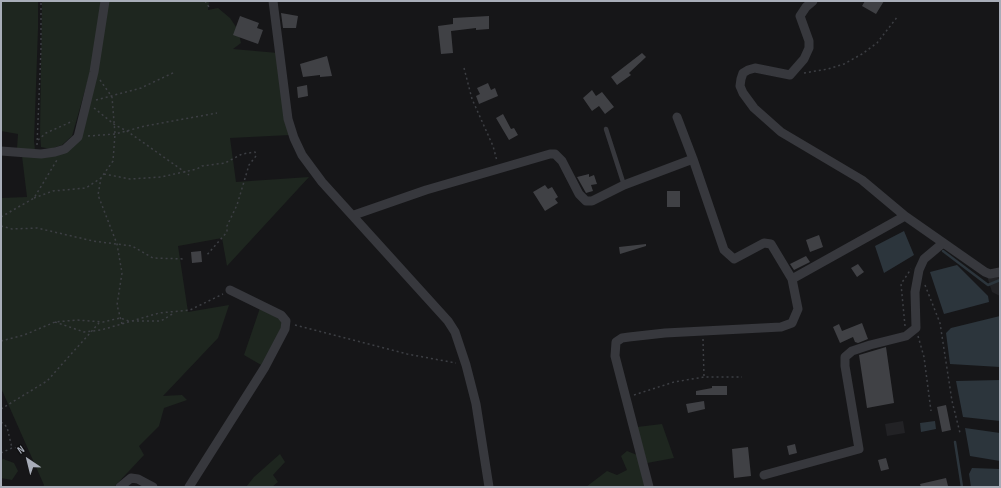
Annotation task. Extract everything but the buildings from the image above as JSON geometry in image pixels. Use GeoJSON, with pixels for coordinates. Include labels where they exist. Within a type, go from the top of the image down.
{"type":"FeatureCollection","features":[{"type":"Feature","properties":{"kind":"street"},"geometry":{"type":"LineString","coordinates":[[1,151],[40,154],[65,149],[78,137],[94,72],[105,1]]}},
{"type":"Feature","properties":{"kind":"street"},"geometry":{"type":"LineString","coordinates":[[273,1],[288,119],[294,138],[302,154],[314,172],[354,215],[448,322],[455,332],[466,365],[476,404],[489,487]]}},
{"type":"Feature","properties":{"kind":"street"},"geometry":{"type":"LineString","coordinates":[[812,1],[800,16],[808,41],[807,53],[790,75],[755,68],[743,73],[740,86],[743,93],[754,108],[768,122],[799,144],[862,180],[905,216],[985,272],[990,274],[1000,272]]}},
{"type":"Feature","properties":{"kind":"street"},"geometry":{"type":"LineString","coordinates":[[649,487],[615,356],[616,342],[622,338],[666,333],[781,327],[788,325],[795,319],[798,309],[792,279],[773,246],[768,242],[738,258],[734,259],[727,255],[678,116]]}},
{"type":"Feature","properties":{"kind":"street"},"geometry":{"type":"LineString","coordinates":[[354,215],[426,190],[550,154],[555,154],[562,161],[579,194],[586,201],[592,201],[624,185],[693,160]]}},
{"type":"Feature","properties":{"kind":"street"},"geometry":{"type":"LineString","coordinates":[[792,279],[905,216]]}},
{"type":"Feature","properties":{"kind":"street"},"geometry":{"type":"LineString","coordinates":[[764,475],[858,449],[845,366],[845,357],[852,351],[906,336],[916,328],[915,292],[919,270],[924,259],[943,243]]}},
{"type":"Feature","properties":{"kind":"street"},"geometry":{"type":"LineString","coordinates":[[190,487],[265,368],[285,329],[286,321],[282,315],[230,290]]}},
{"type":"Feature","properties":{"kind":"street"},"geometry":{"type":"LineString","coordinates":[[120,487],[131,478],[138,479],[153,487]]}},
{"type":"Feature","properties":{"kind":"lane"},"geometry":{"type":"LineString","coordinates":[[606,129],[624,185]]}},
{"type":"Feature","properties":{"kind":"path"},"geometry":{"type":"LineString","coordinates":[[40,154],[37,147],[37,140],[41,49],[41,1]]}},
{"type":"Feature","properties":{"kind":"path"},"geometry":{"type":"LineString","coordinates":[[205,1],[209,7]]}},
{"type":"Feature","properties":{"kind":"path"},"geometry":{"type":"LineString","coordinates":[[790,75],[828,69],[844,64],[877,43],[898,16]]}},
{"type":"Feature","properties":{"kind":"path"},"geometry":{"type":"LineString","coordinates":[[464,68],[472,99],[493,146],[499,169]]}},
{"type":"Feature","properties":{"kind":"path"},"geometry":{"type":"LineString","coordinates":[[1,217],[34,198],[53,191],[86,188],[101,178],[113,161],[115,125],[112,97],[94,72]]}},
{"type":"Feature","properties":{"kind":"path"},"geometry":{"type":"LineString","coordinates":[[86,102],[112,97],[141,88],[175,72]]}},
{"type":"Feature","properties":{"kind":"path"},"geometry":{"type":"LineString","coordinates":[[86,102],[115,125],[127,131],[189,175]]}},
{"type":"Feature","properties":{"kind":"path"},"geometry":{"type":"LineString","coordinates":[[78,137],[115,134],[217,113]]}},
{"type":"Feature","properties":{"kind":"path"},"geometry":{"type":"LineString","coordinates":[[37,140],[46,133],[72,121]]}},
{"type":"Feature","properties":{"kind":"path"},"geometry":{"type":"LineString","coordinates":[[34,198],[65,149]]}},
{"type":"Feature","properties":{"kind":"path"},"geometry":{"type":"LineString","coordinates":[[104,174],[130,179],[161,177],[197,169],[202,166],[225,163],[242,154],[255,152],[256,156],[249,165],[237,205],[227,226],[227,232],[206,256]]}},
{"type":"Feature","properties":{"kind":"path"},"geometry":{"type":"LineString","coordinates":[[101,178],[98,194],[117,244],[122,272],[117,305],[122,324]]}},
{"type":"Feature","properties":{"kind":"path"},"geometry":{"type":"LineString","coordinates":[[1,226],[12,229],[37,228],[60,235],[132,246],[153,258],[184,260]]}},
{"type":"Feature","properties":{"kind":"path"},"geometry":{"type":"LineString","coordinates":[[924,283],[940,323],[952,401],[960,433]]}},
{"type":"Feature","properties":{"kind":"path"},"geometry":{"type":"LineString","coordinates":[[55,322],[84,332],[101,330],[159,313],[190,310],[230,290]]}},
{"type":"Feature","properties":{"kind":"path"},"geometry":{"type":"LineString","coordinates":[[1,341],[24,335],[55,322],[77,320],[100,322],[120,318],[147,323],[161,321],[175,312]]}},
{"type":"Feature","properties":{"kind":"path"},"geometry":{"type":"LineString","coordinates":[[286,321],[302,328],[336,335],[407,354],[466,365]]}},
{"type":"Feature","properties":{"kind":"path"},"geometry":{"type":"LineString","coordinates":[[1,409],[47,381],[90,331],[100,322]]}},
{"type":"Feature","properties":{"kind":"path"},"geometry":{"type":"LineString","coordinates":[[916,328],[924,357],[931,411]]}},
{"type":"Feature","properties":{"kind":"path"},"geometry":{"type":"LineString","coordinates":[[703,331],[704,377]]}},
{"type":"Feature","properties":{"kind":"path"},"geometry":{"type":"LineString","coordinates":[[626,398],[674,382],[704,377],[742,377]]}},
{"type":"Feature","properties":{"kind":"path"},"geometry":{"type":"LineString","coordinates":[[1,422],[6,427],[12,448]]}},
{"type":"Feature","properties":{"kind":"path"},"geometry":{"type":"LineString","coordinates":[[1,453],[12,448],[25,447]]}},
{"type":"Feature","properties":{"kind":"shaded area"},"geometry":{"type":"Polygon","coordinates":[[[1,1],[38,1],[35,150],[17,149],[18,134],[1,131],[1,1]]]}},
{"type":"Feature","properties":{"kind":"shaded area"},"geometry":{"type":"Polygon","coordinates":[[[42,1],[101,1],[91,69],[72,136],[62,145],[50,149],[41,147],[40,133],[42,1]]]}},
{"type":"Feature","properties":{"kind":"shaded area"},"geometry":{"type":"Polygon","coordinates":[[[108,1],[209,1],[208,10],[218,8],[230,18],[238,30],[241,43],[233,49],[278,53],[290,135],[230,138],[236,182],[309,177],[227,266],[222,238],[178,246],[188,312],[229,305],[218,338],[163,396],[182,395],[187,400],[164,408],[159,426],[139,446],[144,455],[114,487],[43,487],[44,485],[1,388],[1,198],[27,197],[22,156],[48,157],[80,139],[108,1]]]}},
{"type":"Feature","properties":{"kind":"shaded area"},"geometry":{"type":"Polygon","coordinates":[[[904,231],[914,255],[884,273],[875,246],[904,231]]]}},
{"type":"Feature","properties":{"kind":"shaded area"},"geometry":{"type":"Polygon","coordinates":[[[957,265],[988,296],[989,302],[944,314],[930,272],[957,265]]]}},
{"type":"Feature","properties":{"kind":"shaded area"},"geometry":{"type":"Polygon","coordinates":[[[1000,275],[1000,296],[992,292],[987,276],[1000,275]]]}},
{"type":"Feature","properties":{"kind":"shaded area"},"geometry":{"type":"Polygon","coordinates":[[[260,308],[284,322],[263,366],[244,355],[260,308]]]}},
{"type":"Feature","properties":{"kind":"shaded area"},"geometry":{"type":"Polygon","coordinates":[[[1000,316],[1000,367],[950,364],[946,333],[951,328],[1000,316]]]}},
{"type":"Feature","properties":{"kind":"shaded area"},"geometry":{"type":"Polygon","coordinates":[[[1000,380],[1000,421],[963,417],[956,381],[1000,380]]]}},
{"type":"Feature","properties":{"kind":"shaded area"},"geometry":{"type":"Polygon","coordinates":[[[903,421],[905,433],[887,436],[885,424],[903,421]]]}},
{"type":"Feature","properties":{"kind":"shaded area"},"geometry":{"type":"Polygon","coordinates":[[[935,421],[936,429],[921,432],[920,423],[935,421]]]}},
{"type":"Feature","properties":{"kind":"shaded area"},"geometry":{"type":"Polygon","coordinates":[[[662,424],[674,458],[647,463],[637,427],[662,424]]]}},
{"type":"Feature","properties":{"kind":"shaded area"},"geometry":{"type":"Polygon","coordinates":[[[965,428],[1000,433],[1000,461],[970,456],[965,428]]]}},
{"type":"Feature","properties":{"kind":"shaded area"},"geometry":{"type":"Polygon","coordinates":[[[627,451],[637,455],[645,487],[586,487],[607,471],[617,475],[627,470],[621,456],[627,451]]]}},
{"type":"Feature","properties":{"kind":"shaded area"},"geometry":{"type":"Polygon","coordinates":[[[280,454],[285,462],[273,475],[278,482],[272,487],[246,487],[254,477],[280,454]]]}},
{"type":"Feature","properties":{"kind":"shaded area"},"geometry":{"type":"Polygon","coordinates":[[[3,459],[14,463],[18,471],[12,480],[1,478],[1,461],[3,459]]]}},
{"type":"Feature","properties":{"kind":"shaded area"},"geometry":{"type":"Polygon","coordinates":[[[972,468],[1000,469],[1000,487],[971,487],[969,474],[972,468]]]}},
{"type":"Feature","properties":{"kind":"waterway"},"geometry":{"type":"LineString","coordinates":[[943,251],[988,285],[1000,280]]}},
{"type":"Feature","properties":{"kind":"waterway"},"geometry":{"type":"LineString","coordinates":[[955,442],[962,487]]}}]}
